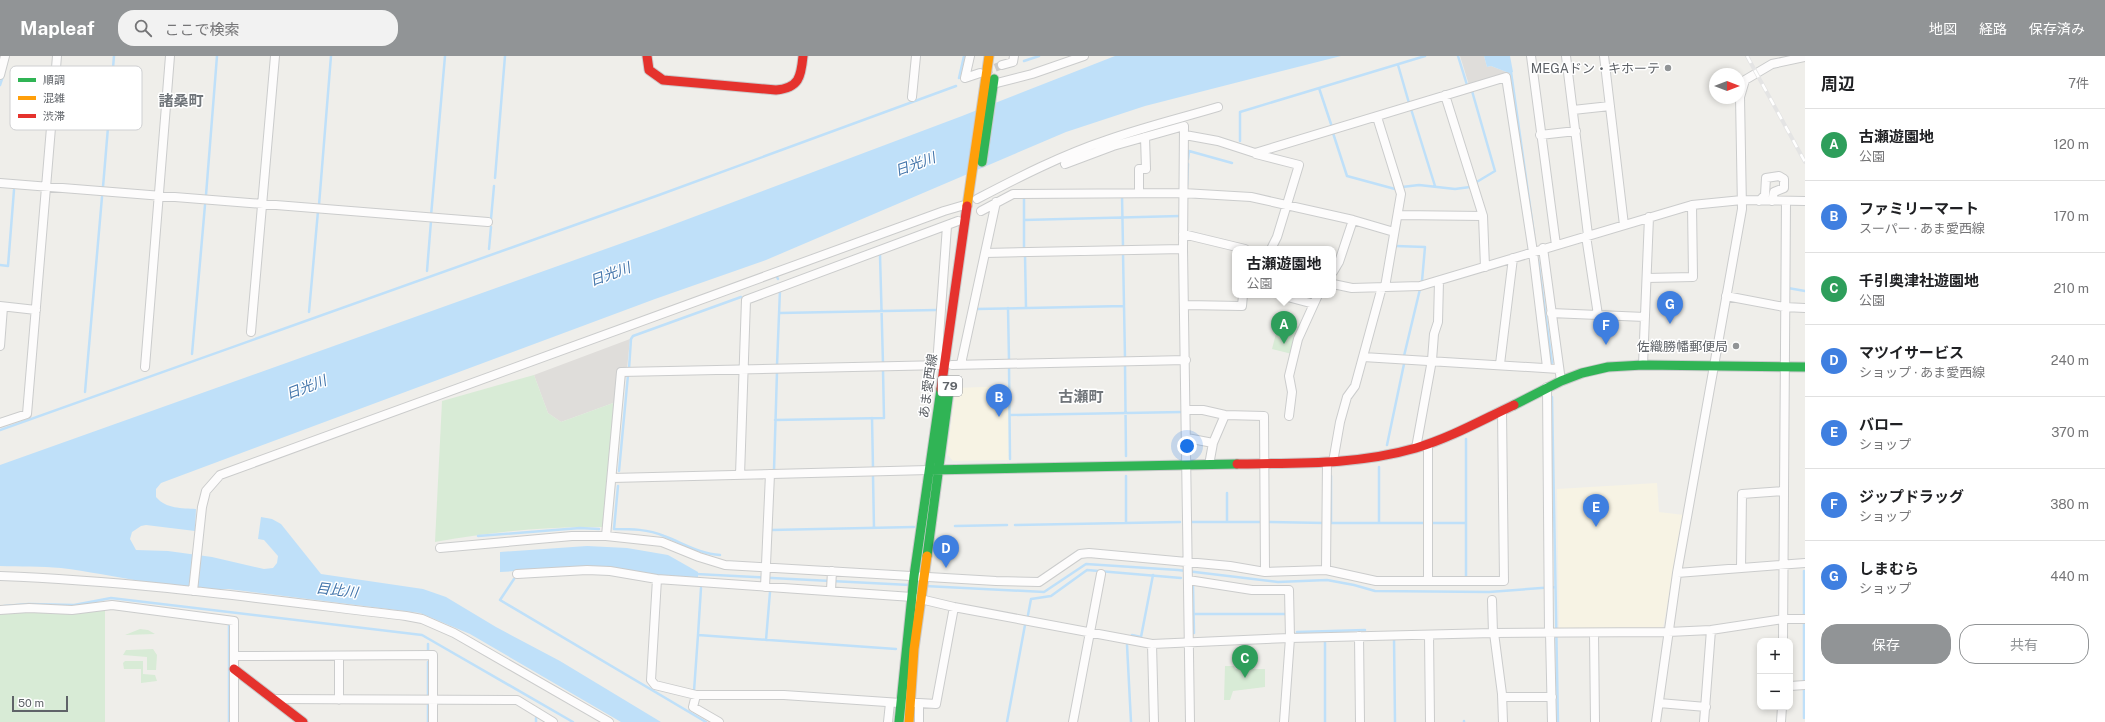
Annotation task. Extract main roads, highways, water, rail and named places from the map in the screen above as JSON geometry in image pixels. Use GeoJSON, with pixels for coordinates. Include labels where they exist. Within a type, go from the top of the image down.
{"type":"FeatureCollection","features":[{"type":"Feature","properties":{"kind":"water"},"geometry":{"type":"Polygon","coordinates":[[[1115,56],[1341,56],[1145,106],[1066,132],[766,260],[655,299],[161,483],[156,489],[156,497],[164,504],[180,508],[196,509],[195,531],[146,525],[141,526],[132,532],[130,539],[136,550],[168,551],[212,557],[264,569],[273,568],[277,563],[278,556],[264,540],[258,539],[261,517],[272,519],[281,524],[321,574],[423,589],[446,597],[496,627],[560,661],[661,722],[621,722],[470,634],[420,613],[228,589],[186,588],[61,568],[0,566],[0,465],[656,231],[962,116],[1115,56]]]}},
{"type":"Feature","properties":{"kind":"water"},"geometry":{"type":"Polygon","coordinates":[[[1484,56],[1510,56],[1513,72],[1509,73],[1491,66],[1487,67],[1484,56]]]}},
{"type":"Feature","properties":{"kind":"water"},"geometry":{"type":"Polygon","coordinates":[[[587,546],[627,548],[668,555],[698,572],[698,577],[658,576],[585,567],[500,572],[500,552],[587,546]]]}},
{"type":"Feature","properties":{"kind":"waterway"},"geometry":{"type":"LineString","coordinates":[[113,66],[114,56]]}},
{"type":"Feature","properties":{"kind":"waterway"},"geometry":{"type":"LineString","coordinates":[[206,195],[217,56]]}},
{"type":"Feature","properties":{"kind":"waterway"},"geometry":{"type":"LineString","coordinates":[[319,205],[331,56]]}},
{"type":"Feature","properties":{"kind":"waterway"},"geometry":{"type":"LineString","coordinates":[[431,216],[445,56]]}},
{"type":"Feature","properties":{"kind":"waterway"},"geometry":{"type":"LineString","coordinates":[[495,178],[505,56]]}},
{"type":"Feature","properties":{"kind":"waterway"},"geometry":{"type":"LineString","coordinates":[[959,78],[964,56]]}},
{"type":"Feature","properties":{"kind":"waterway"},"geometry":{"type":"LineString","coordinates":[[1024,61],[1039,56]]}},
{"type":"Feature","properties":{"kind":"waterway"},"geometry":{"type":"LineString","coordinates":[[1240,141],[1240,112],[1425,56]]}},
{"type":"Feature","properties":{"kind":"waterway"},"geometry":{"type":"LineString","coordinates":[[1458,56],[1467,85]]}},
{"type":"Feature","properties":{"kind":"waterway"},"geometry":{"type":"LineString","coordinates":[[1398,65],[1409,103]]}},
{"type":"Feature","properties":{"kind":"waterway"},"geometry":{"type":"LineString","coordinates":[[1509,70],[1511,72],[1534,235]]}},
{"type":"Feature","properties":{"kind":"waterway"},"geometry":{"type":"LineString","coordinates":[[0,85],[3,76]]}},
{"type":"Feature","properties":{"kind":"waterway"},"geometry":{"type":"LineString","coordinates":[[0,430],[659,195],[956,86]]}},
{"type":"Feature","properties":{"kind":"waterway"},"geometry":{"type":"LineString","coordinates":[[1319,88],[1332,127]]}},
{"type":"Feature","properties":{"kind":"waterway"},"geometry":{"type":"LineString","coordinates":[[1472,91],[1495,171],[1475,183]]}},
{"type":"Feature","properties":{"kind":"waterway"},"geometry":{"type":"LineString","coordinates":[[1411,109],[1435,186]]}},
{"type":"Feature","properties":{"kind":"waterway"},"geometry":{"type":"LineString","coordinates":[[103,187],[108,130]]}},
{"type":"Feature","properties":{"kind":"waterway"},"geometry":{"type":"LineString","coordinates":[[1333,133],[1347,176],[1395,189]]}},
{"type":"Feature","properties":{"kind":"waterway"},"geometry":{"type":"LineString","coordinates":[[1188,159],[1189,151],[1232,163]]}},
{"type":"Feature","properties":{"kind":"waterway"},"geometry":{"type":"LineString","coordinates":[[1187,185],[1188,164]]}},
{"type":"Feature","properties":{"kind":"waterway"},"geometry":{"type":"LineString","coordinates":[[1402,187],[1419,185],[1455,189],[1470,187]]}},
{"type":"Feature","properties":{"kind":"waterway"},"geometry":{"type":"LineString","coordinates":[[491,219],[494,186]]}},
{"type":"Feature","properties":{"kind":"waterway"},"geometry":{"type":"LineString","coordinates":[[0,265],[8,266],[14,190]]}},
{"type":"Feature","properties":{"kind":"waterway"},"geometry":{"type":"LineString","coordinates":[[1122,196],[1123,247]]}},
{"type":"Feature","properties":{"kind":"waterway"},"geometry":{"type":"LineString","coordinates":[[85,392],[102,197]]}},
{"type":"Feature","properties":{"kind":"waterway"},"geometry":{"type":"LineString","coordinates":[[1024,198],[1024,249]]}},
{"type":"Feature","properties":{"kind":"waterway"},"geometry":{"type":"LineString","coordinates":[[192,354],[205,205]]}},
{"type":"Feature","properties":{"kind":"waterway"},"geometry":{"type":"LineString","coordinates":[[309,312],[318,211]]}},
{"type":"Feature","properties":{"kind":"waterway"},"geometry":{"type":"LineString","coordinates":[[1024,220],[1180,216]]}},
{"type":"Feature","properties":{"kind":"waterway"},"geometry":{"type":"LineString","coordinates":[[427,271],[431,221]]}},
{"type":"Feature","properties":{"kind":"waterway"},"geometry":{"type":"LineString","coordinates":[[489,249],[491,227]]}},
{"type":"Feature","properties":{"kind":"waterway"},"geometry":{"type":"LineString","coordinates":[[1396,246],[1425,247],[1422,281]]}},
{"type":"Feature","properties":{"kind":"waterway"},"geometry":{"type":"LineString","coordinates":[[1123,253],[1125,358]]}},
{"type":"Feature","properties":{"kind":"waterway"},"geometry":{"type":"LineString","coordinates":[[880,255],[883,364]]}},
{"type":"Feature","properties":{"kind":"waterway"},"geometry":{"type":"LineString","coordinates":[[1025,255],[1026,308]]}},
{"type":"Feature","properties":{"kind":"waterway"},"geometry":{"type":"LineString","coordinates":[[1538,260],[1552,363]]}},
{"type":"Feature","properties":{"kind":"waterway"},"geometry":{"type":"LineString","coordinates":[[1788,288],[1805,291]]}},
{"type":"Feature","properties":{"kind":"waterway"},"geometry":{"type":"LineString","coordinates":[[1404,356],[1420,289]]}},
{"type":"Feature","properties":{"kind":"waterway"},"geometry":{"type":"LineString","coordinates":[[777,365],[780,290]]}},
{"type":"Feature","properties":{"kind":"waterway"},"geometry":{"type":"LineString","coordinates":[[629,369],[631,339],[633,336],[741,297]]}},
{"type":"Feature","properties":{"kind":"waterway"},"geometry":{"type":"LineString","coordinates":[[976,309],[1124,306]]}},
{"type":"Feature","properties":{"kind":"waterway"},"geometry":{"type":"LineString","coordinates":[[1008,308],[1009,360]]}},
{"type":"Feature","properties":{"kind":"waterway"},"geometry":{"type":"LineString","coordinates":[[780,313],[937,310]]}},
{"type":"Feature","properties":{"kind":"waterway"},"geometry":{"type":"LineString","coordinates":[[1387,445],[1404,364]]}},
{"type":"Feature","properties":{"kind":"waterway"},"geometry":{"type":"LineString","coordinates":[[1125,365],[1126,456]]}},
{"type":"Feature","properties":{"kind":"waterway"},"geometry":{"type":"LineString","coordinates":[[1009,366],[1010,459]]}},
{"type":"Feature","properties":{"kind":"waterway"},"geometry":{"type":"LineString","coordinates":[[775,420],[884,418],[883,370]]}},
{"type":"Feature","properties":{"kind":"waterway"},"geometry":{"type":"LineString","coordinates":[[774,470],[777,372]]}},
{"type":"Feature","properties":{"kind":"waterway"},"geometry":{"type":"LineString","coordinates":[[619,471],[628,375]]}},
{"type":"Feature","properties":{"kind":"waterway"},"geometry":{"type":"LineString","coordinates":[[1552,397],[1558,722]]}},
{"type":"Feature","properties":{"kind":"waterway"},"geometry":{"type":"LineString","coordinates":[[1010,415],[1182,412]]}},
{"type":"Feature","properties":{"kind":"waterway"},"geometry":{"type":"LineString","coordinates":[[872,418],[873,468]]}},
{"type":"Feature","properties":{"kind":"waterway"},"geometry":{"type":"LineString","coordinates":[[1466,439],[1466,578]]}},
{"type":"Feature","properties":{"kind":"waterway"},"geometry":{"type":"LineString","coordinates":[[1379,467],[1379,523]]}},
{"type":"Feature","properties":{"kind":"waterway"},"geometry":{"type":"LineString","coordinates":[[873,476],[874,528]]}},
{"type":"Feature","properties":{"kind":"waterway"},"geometry":{"type":"LineString","coordinates":[[1126,476],[1126,523]]}},
{"type":"Feature","properties":{"kind":"waterway"},"geometry":{"type":"LineString","coordinates":[[1331,476],[1331,523],[1425,523]]}},
{"type":"Feature","properties":{"kind":"waterway"},"geometry":{"type":"LineString","coordinates":[[618,486],[614,529],[633,529],[652,532],[705,553],[720,555]]}},
{"type":"Feature","properties":{"kind":"waterway"},"geometry":{"type":"LineString","coordinates":[[1227,493],[1227,522]]}},
{"type":"Feature","properties":{"kind":"waterway"},"geometry":{"type":"LineString","coordinates":[[1015,525],[1180,522]]}},
{"type":"Feature","properties":{"kind":"waterway"},"geometry":{"type":"LineString","coordinates":[[1192,522],[1261,522]]}},
{"type":"Feature","properties":{"kind":"waterway"},"geometry":{"type":"LineString","coordinates":[[1268,522],[1324,523]]}},
{"type":"Feature","properties":{"kind":"waterway"},"geometry":{"type":"LineString","coordinates":[[1431,523],[1466,523]]}},
{"type":"Feature","properties":{"kind":"waterway"},"geometry":{"type":"LineString","coordinates":[[955,526],[1007,525]]}},
{"type":"Feature","properties":{"kind":"waterway"},"geometry":{"type":"LineString","coordinates":[[771,530],[914,527]]}},
{"type":"Feature","properties":{"kind":"waterway"},"geometry":{"type":"LineString","coordinates":[[478,536],[580,528],[599,529]]}},
{"type":"Feature","properties":{"kind":"waterway"},"geometry":{"type":"LineString","coordinates":[[925,586],[1044,592],[1086,564],[1178,570],[1278,582],[1327,580],[1375,591],[1489,592],[1555,587]]}},
{"type":"Feature","properties":{"kind":"waterway"},"geometry":{"type":"LineString","coordinates":[[1028,615],[1031,599],[1051,596],[1087,570],[1181,578]]}},
{"type":"Feature","properties":{"kind":"waterway"},"geometry":{"type":"LineString","coordinates":[[1804,571],[1804,614]]}},
{"type":"Feature","properties":{"kind":"waterway"},"geometry":{"type":"LineString","coordinates":[[696,574],[910,585]]}},
{"type":"Feature","properties":{"kind":"waterway"},"geometry":{"type":"LineString","coordinates":[[1132,635],[1141,637],[1153,575]]}},
{"type":"Feature","properties":{"kind":"waterway"},"geometry":{"type":"LineString","coordinates":[[514,579],[500,600],[706,722]]}},
{"type":"Feature","properties":{"kind":"waterway"},"geometry":{"type":"LineString","coordinates":[[1193,585],[1194,633]]}},
{"type":"Feature","properties":{"kind":"waterway"},"geometry":{"type":"LineString","coordinates":[[698,635],[701,588]]}},
{"type":"Feature","properties":{"kind":"waterway"},"geometry":{"type":"LineString","coordinates":[[766,640],[770,592]]}},
{"type":"Feature","properties":{"kind":"waterway"},"geometry":{"type":"LineString","coordinates":[[4,606],[29,604],[74,605],[111,598],[422,635],[573,722]]}},
{"type":"Feature","properties":{"kind":"waterway"},"geometry":{"type":"LineString","coordinates":[[1194,614],[1287,614]]}},
{"type":"Feature","properties":{"kind":"waterway"},"geometry":{"type":"LineString","coordinates":[[1804,622],[1804,682]]}},
{"type":"Feature","properties":{"kind":"waterway"},"geometry":{"type":"LineString","coordinates":[[229,623],[229,722]]}},
{"type":"Feature","properties":{"kind":"waterway"},"geometry":{"type":"LineString","coordinates":[[1007,722],[1025,625]]}},
{"type":"Feature","properties":{"kind":"waterway"},"geometry":{"type":"LineString","coordinates":[[1297,632],[1365,630]]}},
{"type":"Feature","properties":{"kind":"waterway"},"geometry":{"type":"LineString","coordinates":[[694,691],[698,635],[896,649]]}},
{"type":"Feature","properties":{"kind":"waterway"},"geometry":{"type":"LineString","coordinates":[[1394,638],[1395,722]]}},
{"type":"Feature","properties":{"kind":"waterway"},"geometry":{"type":"LineString","coordinates":[[1325,640],[1325,722]]}},
{"type":"Feature","properties":{"kind":"waterway"},"geometry":{"type":"LineString","coordinates":[[428,644],[428,651]]}},
{"type":"Feature","properties":{"kind":"waterway"},"geometry":{"type":"LineString","coordinates":[[1127,645],[1131,722]]}},
{"type":"Feature","properties":{"kind":"waterway"},"geometry":{"type":"LineString","coordinates":[[428,662],[428,695]]}},
{"type":"Feature","properties":{"kind":"waterway"},"geometry":{"type":"LineString","coordinates":[[1804,689],[1804,718]]}},
{"type":"Feature","properties":{"kind":"waterway"},"geometry":{"type":"LineString","coordinates":[[428,705],[428,722]]}},
{"type":"Feature","properties":{"kind":"tunnel"},"geometry":{"type":"LineString","coordinates":[[984,72],[1002,65]]}},
{"type":"Feature","properties":{"kind":"railway"},"geometry":{"type":"LineString","coordinates":[[1747,56],[1805,162]]}},
{"type":"Feature","properties":{"kind":"place","name":"MEGAドン・キホーテ"},"geometry":{"type":"Point","coordinates":[1668,68]}},
{"type":"Feature","properties":{"kind":"place","name":"しまむら"},"geometry":{"type":"Point","coordinates":[1670,324]}},
{"type":"Feature","properties":{"kind":"place","name":"古瀬遊園地"},"geometry":{"type":"Point","coordinates":[1284,344]}},
{"type":"Feature","properties":{"kind":"place","name":"ジップドラッグ"},"geometry":{"type":"Point","coordinates":[1606,345]}},
{"type":"Feature","properties":{"kind":"place","name":"佐織勝幡郵便局"},"geometry":{"type":"Point","coordinates":[1736,346]}},
{"type":"Feature","properties":{"kind":"place","name":"ファミリーマート"},"geometry":{"type":"Point","coordinates":[999,417]}},
{"type":"Feature","properties":{"kind":"place","name":"バロー"},"geometry":{"type":"Point","coordinates":[1596,527]}},
{"type":"Feature","properties":{"kind":"place","name":"マツイサービス"},"geometry":{"type":"Point","coordinates":[946,568]}},
{"type":"Feature","properties":{"kind":"place","name":"千引奥津社遊園地"},"geometry":{"type":"Point","coordinates":[1245,678]}},
{"type":"Feature","properties":{"kind":"district","name":"諸桑町"},"geometry":{"type":"Point","coordinates":[181,100]}},
{"type":"Feature","properties":{"kind":"district","name":"古瀬町"},"geometry":{"type":"Point","coordinates":[1081,396]}},
{"type":"Feature","properties":{"kind":"water label","name":"日光川"},"geometry":{"type":"Point","coordinates":[915,164]}},
{"type":"Feature","properties":{"kind":"water label","name":"日光川"},"geometry":{"type":"Point","coordinates":[610,274]}},
{"type":"Feature","properties":{"kind":"water label","name":"日光川"},"geometry":{"type":"Point","coordinates":[306,387]}},
{"type":"Feature","properties":{"kind":"water label","name":"目比川"},"geometry":{"type":"Point","coordinates":[337,590]}}]}
